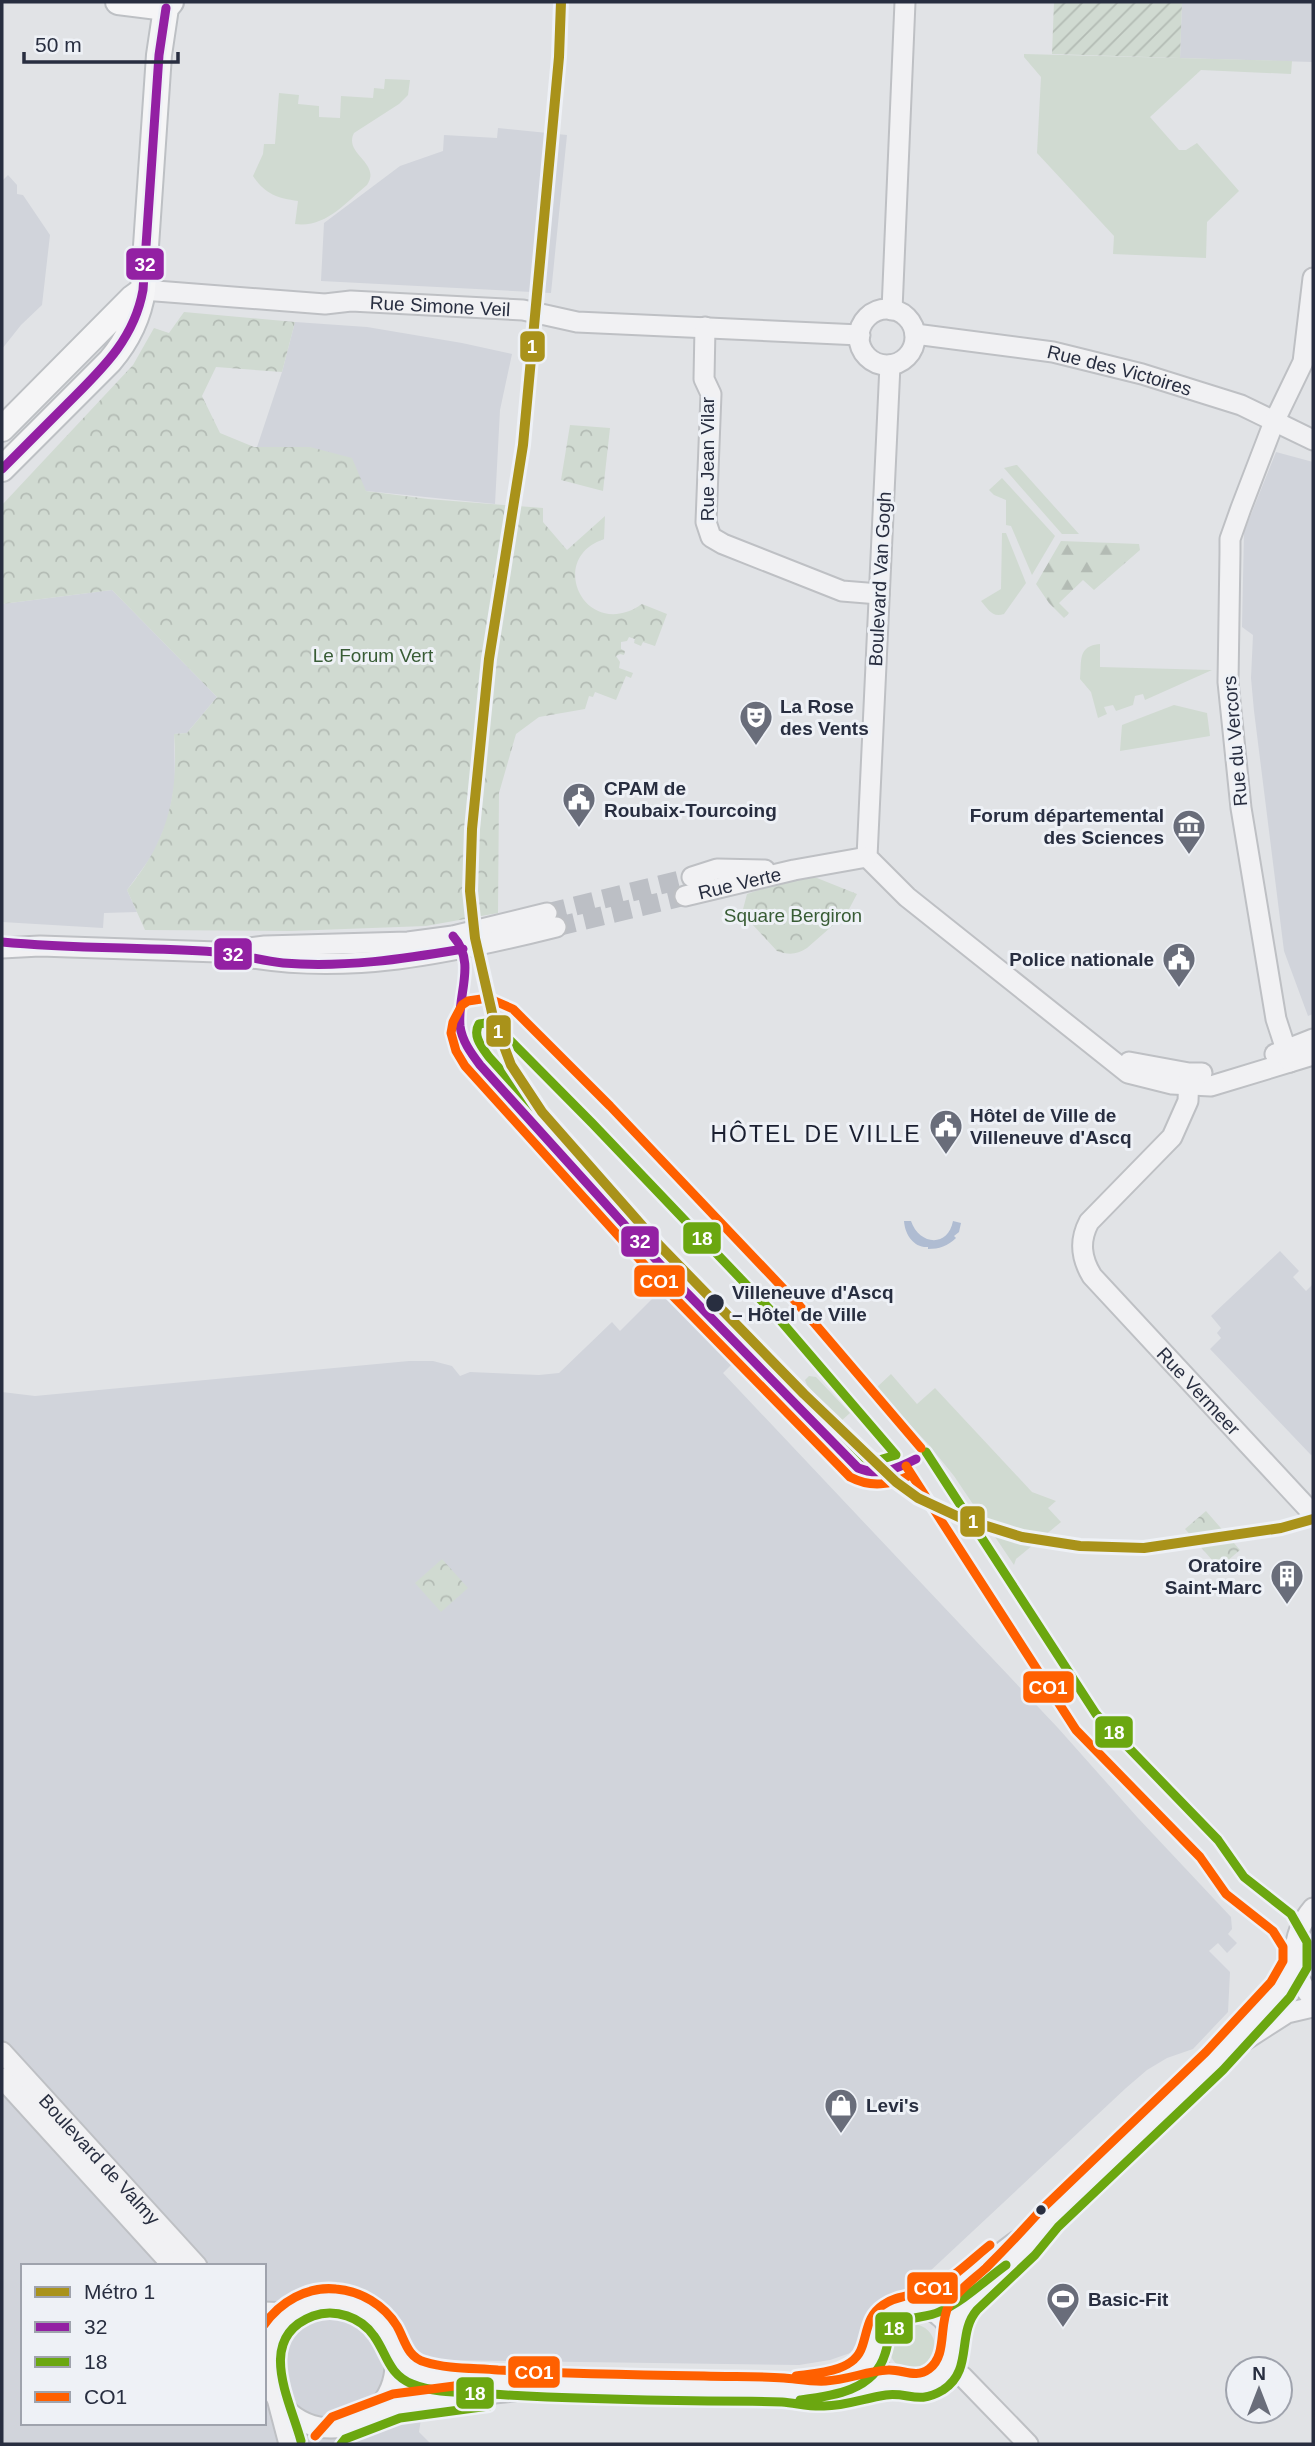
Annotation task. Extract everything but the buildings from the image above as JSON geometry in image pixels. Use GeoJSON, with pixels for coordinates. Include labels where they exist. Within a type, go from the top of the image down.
{"type":"FeatureCollection","features":[{"type":"Feature","properties":{"kind":"main road"},"geometry":{"type":"LineString","coordinates":[[2,469],[120,349],[136,319],[143,290],[164,4],[118,2]]}},
{"type":"Feature","properties":{"kind":"main road"},"geometry":{"type":"LineString","coordinates":[[2,429],[143,290]]}},
{"type":"Feature","properties":{"kind":"street"},"geometry":{"type":"LineString","coordinates":[[892,310],[905,2]]}},
{"type":"Feature","properties":{"kind":"street","name":"Rue du Vercors"},"geometry":{"type":"LineString","coordinates":[[1287,1056],[1276,1019],[1241,808],[1228,682],[1230,540],[1274,422],[1303,362],[1313,278]]}},
{"type":"Feature","properties":{"kind":"street","name":"Rue Simone Veil"},"geometry":{"type":"LineString","coordinates":[[143,290],[325,304],[351,301],[523,310],[577,322],[860,335]]}},
{"type":"Feature","properties":{"kind":"street"},"geometry":{"type":"LineString","coordinates":[[892,310],[908,319],[915,334],[915,343],[909,355],[890,365],[877,363],[867,356],[862,348],[860,335],[863,323],[872,314],[892,310]]}},
{"type":"Feature","properties":{"kind":"street","name":"Rue Jean Vilar"},"geometry":{"type":"LineString","coordinates":[[705,327],[704,379],[711,394],[706,522],[711,537],[842,591],[879,594]]}},
{"type":"Feature","properties":{"kind":"street","name":"Rue des Victoires"},"geometry":{"type":"LineString","coordinates":[[915,334],[1023,347],[1088,361],[1214,395],[1313,440]]}},
{"type":"Feature","properties":{"kind":"street","name":"Boulevard Van Gogh"},"geometry":{"type":"LineString","coordinates":[[867,857],[890,365]]}},
{"type":"Feature","properties":{"kind":"street"},"geometry":{"type":"LineString","coordinates":[[867,857],[907,897],[1108,1058],[1189,1080],[1287,1056],[1313,1055]]}},
{"type":"Feature","properties":{"kind":"street","name":"Rue Verte"},"geometry":{"type":"LineString","coordinates":[[685,896],[794,870],[867,857]]}},
{"type":"Feature","properties":{"kind":"street","name":"Rue Verte"},"geometry":{"type":"LineString","coordinates":[[692,877],[717,869],[794,870]]}},
{"type":"Feature","properties":{"kind":"street"},"geometry":{"type":"LineString","coordinates":[[2,942],[40,946],[218,952],[265,946],[424,941],[551,920]]}},
{"type":"Feature","properties":{"kind":"street"},"geometry":{"type":"LineString","coordinates":[[2,948],[40,946]]}},
{"type":"Feature","properties":{"kind":"street"},"geometry":{"type":"LineString","coordinates":[[1287,1056],[1313,1039]]}},
{"type":"Feature","properties":{"kind":"street","name":"Rue Vermeer"},"geometry":{"type":"LineString","coordinates":[[1189,1080],[1183,1115],[1172,1138],[1088,1222],[1082,1242],[1087,1268],[1146,1337],[1313,1514]]}},
{"type":"Feature","properties":{"kind":"street"},"geometry":{"type":"LineString","coordinates":[[1313,1908],[1297,1934],[1294,1949],[1295,1964],[1303,1985],[1313,1999]]}},
{"type":"Feature","properties":{"kind":"street"},"geometry":{"type":"LineString","coordinates":[[1049,2219],[947,2294],[933,2301],[899,2310],[884,2320],[875,2336],[874,2352],[882,2371],[895,2382],[906,2386],[922,2386],[937,2379],[953,2356],[954,2326],[960,2311],[1026,2246],[1049,2219],[1215,2061],[1282,1989],[1295,1964]]}},
{"type":"Feature","properties":{"kind":"street"},"geometry":{"type":"LineString","coordinates":[[1215,2061],[1277,2018],[1313,2007]]}},
{"type":"Feature","properties":{"kind":"street","name":"Boulevard de Valmy"},"geometry":{"type":"LineString","coordinates":[[2,2052],[195,2264]]}},
{"type":"Feature","properties":{"kind":"street","name":"Boulevard de Valmy"},"geometry":{"type":"LineString","coordinates":[[2,2078],[171,2264]]}},
{"type":"Feature","properties":{"kind":"street"},"geometry":{"type":"LineString","coordinates":[[361,2421],[378,2407],[387,2395],[394,2375],[394,2353],[387,2334],[367,2311],[354,2304],[322,2301],[306,2305],[292,2313],[281,2324],[270,2344],[266,2372],[278,2401],[300,2421],[315,2426],[338,2428],[361,2421],[397,2406],[418,2402],[557,2386]]}},
{"type":"Feature","properties":{"kind":"street"},"geometry":{"type":"LineString","coordinates":[[912,2307],[925,2308],[936,2314],[946,2323],[953,2340]]}},
{"type":"Feature","properties":{"kind":"street"},"geometry":{"type":"LineString","coordinates":[[266,2312],[292,2313]]}},
{"type":"Feature","properties":{"kind":"street"},"geometry":{"type":"LineString","coordinates":[[781,2389],[844,2379],[858,2371],[874,2352]]}},
{"type":"Feature","properties":{"kind":"street"},"geometry":{"type":"LineString","coordinates":[[394,2353],[408,2368],[424,2375],[557,2386],[781,2389],[833,2393],[895,2382]]}},
{"type":"Feature","properties":{"kind":"street"},"geometry":{"type":"LineString","coordinates":[[948,2366],[977,2391],[1028,2444]]}},
{"type":"Feature","properties":{"kind":"street"},"geometry":{"type":"LineString","coordinates":[[278,2401],[289,2444]]}},
{"type":"Feature","properties":{"kind":"street"},"geometry":{"type":"LineString","coordinates":[[325,2444],[338,2428]]}},
{"type":"Feature","properties":{"kind":"shaded area"},"geometry":{"type":"Polygon","coordinates":[[[1182,2],[1313,2],[1313,62],[1180,58],[1182,2]]]}},
{"type":"Feature","properties":{"kind":"shaded area"},"geometry":{"type":"Polygon","coordinates":[[[498,128],[567,135],[551,293],[321,281],[324,223],[400,166],[443,151],[444,135],[497,138],[498,128]]]}},
{"type":"Feature","properties":{"kind":"shaded area"},"geometry":{"type":"Polygon","coordinates":[[[8,175],[17,185],[17,194],[23,195],[50,235],[42,305],[2,349],[2,181],[8,175]]]}},
{"type":"Feature","properties":{"kind":"shaded area"},"geometry":{"type":"Polygon","coordinates":[[[295,322],[367,327],[512,354],[500,410],[495,504],[366,491],[310,447],[257,447],[282,372],[295,322]]]}},
{"type":"Feature","properties":{"kind":"shaded area"},"geometry":{"type":"Polygon","coordinates":[[[1276,452],[1313,462],[1313,1014],[1308,1016],[1284,951],[1254,711],[1251,678],[1253,635],[1242,627],[1244,532],[1276,452]]]}},
{"type":"Feature","properties":{"kind":"shaded area"},"geometry":{"type":"Polygon","coordinates":[[[112,590],[217,697],[187,733],[174,734],[175,783],[168,819],[154,853],[127,890],[137,912],[104,913],[103,928],[2,922],[2,604],[112,590]]]}},
{"type":"Feature","properties":{"kind":"shaded area"},"geometry":{"type":"Polygon","coordinates":[[[1280,1251],[1299,1271],[1293,1277],[1306,1291],[1313,1284],[1311,1455],[1210,1349],[1221,1338],[1217,1333],[1221,1328],[1211,1316],[1280,1251]]]}},
{"type":"Feature","properties":{"kind":"shaded area"},"geometry":{"type":"Polygon","coordinates":[[[668,1283],[738,1358],[723,1373],[1058,1728],[1231,1917],[1232,1929],[1228,1934],[1237,1943],[1227,1953],[1218,1943],[1209,1951],[1230,1972],[1228,2012],[1193,2049],[1167,2058],[1147,2070],[913,2287],[889,2298],[856,2351],[830,2360],[799,2365],[430,2360],[419,2432],[431,2444],[2,2444],[2,1392],[35,1396],[409,1361],[433,1361],[452,1366],[460,1376],[470,1372],[539,1375],[559,1373],[612,1322],[620,1331],[668,1283]]]}},
{"type":"Feature","properties":{"kind":"green space"},"geometry":{"type":"Polygon","coordinates":[[[1054,2],[1182,2],[1180,58],[1052,54],[1054,2]]]}},
{"type":"Feature","properties":{"kind":"green space"},"geometry":{"type":"Polygon","coordinates":[[[1024,54],[1292,61],[1291,74],[1201,70],[1150,117],[1179,150],[1186,150],[1197,143],[1239,191],[1207,222],[1206,258],[1113,254],[1114,236],[1037,153],[1041,77],[1024,54]]]}},
{"type":"Feature","properties":{"kind":"green space"},"geometry":{"type":"Polygon","coordinates":[[[385,79],[410,80],[408,95],[399,104],[354,133],[354,147],[370,171],[367,185],[326,218],[295,224],[298,201],[272,194],[253,176],[263,154],[264,144],[275,144],[279,93],[299,95],[298,104],[319,106],[319,117],[340,118],[341,96],[373,98],[374,88],[384,89],[385,79]]]}},
{"type":"Feature","properties":{"kind":"green space","name":"Le Forum Vert"},"geometry":{"type":"Polygon","coordinates":[[[184,312],[295,322],[282,372],[216,367],[202,396],[220,433],[254,447],[310,447],[352,458],[366,491],[543,508],[543,522],[567,550],[605,516],[604,539],[586,549],[577,563],[575,579],[580,594],[590,606],[604,613],[622,613],[642,604],[667,614],[655,646],[643,642],[641,646],[629,637],[627,641],[621,642],[621,649],[625,651],[624,655],[616,656],[620,662],[619,668],[633,673],[631,678],[626,676],[616,700],[595,692],[593,697],[589,696],[585,709],[539,717],[516,734],[499,793],[498,913],[426,926],[291,931],[145,930],[127,890],[152,854],[167,817],[174,778],[174,734],[187,733],[217,697],[112,590],[2,604],[2,505],[133,365],[154,328],[169,333],[184,312]]]}},
{"type":"Feature","properties":{"kind":"green space"},"geometry":{"type":"Polygon","coordinates":[[[570,425],[610,428],[603,491],[561,480],[570,425]]]}},
{"type":"Feature","properties":{"kind":"green space"},"geometry":{"type":"Polygon","coordinates":[[[1017,465],[1079,534],[1062,534],[1004,468],[1017,465]]]}},
{"type":"Feature","properties":{"kind":"green space"},"geometry":{"type":"Polygon","coordinates":[[[1002,478],[1055,536],[1032,575],[1011,526],[1006,525],[1006,500],[989,490],[1002,478]]]}},
{"type":"Feature","properties":{"kind":"green space"},"geometry":{"type":"Polygon","coordinates":[[[1002,533],[1006,533],[1026,583],[1004,614],[996,615],[981,601],[1001,589],[1002,533]]]}},
{"type":"Feature","properties":{"kind":"green space"},"geometry":{"type":"Polygon","coordinates":[[[1061,541],[1139,544],[1140,550],[1094,590],[1083,580],[1059,603],[1069,613],[1064,618],[1036,584],[1061,541]]]}},
{"type":"Feature","properties":{"kind":"green space"},"geometry":{"type":"Polygon","coordinates":[[[1100,644],[1100,667],[1212,670],[1145,700],[1143,694],[1135,696],[1133,705],[1116,711],[1113,705],[1104,707],[1107,714],[1098,718],[1091,692],[1080,679],[1084,651],[1100,644]]]}},
{"type":"Feature","properties":{"kind":"green space"},"geometry":{"type":"Polygon","coordinates":[[[1174,705],[1207,713],[1210,736],[1120,751],[1122,725],[1174,705]]]}},
{"type":"Feature","properties":{"kind":"green space","name":"Square Bergiron"},"geometry":{"type":"Polygon","coordinates":[[[798,877],[817,878],[857,894],[847,913],[807,948],[796,953],[785,953],[777,951],[742,913],[747,894],[798,877]]]}},
{"type":"Feature","properties":{"kind":"green space"},"geometry":{"type":"Polygon","coordinates":[[[891,1374],[917,1404],[935,1388],[1032,1492],[1056,1501],[1048,1508],[1061,1522],[1016,1559],[1014,1565],[954,1476],[876,1388],[891,1374]]]}},
{"type":"Feature","properties":{"kind":"green space"},"geometry":{"type":"Polygon","coordinates":[[[809,1376],[816,1377],[850,1413],[840,1422],[807,1385],[805,1380],[809,1376]]]}},
{"type":"Feature","properties":{"kind":"green space"},"geometry":{"type":"Polygon","coordinates":[[[1206,1511],[1240,1550],[1219,1568],[1185,1529],[1206,1511]]]}},
{"type":"Feature","properties":{"kind":"green space"},"geometry":{"type":"Polygon","coordinates":[[[442,1559],[468,1588],[441,1612],[415,1583],[442,1559]]]}},
{"type":"Feature","properties":{"kind":"green space"},"geometry":{"type":"Polygon","coordinates":[[[912,2324],[928,2331],[935,2347],[928,2363],[912,2370],[896,2363],[889,2347],[896,2331],[912,2324]]]}},
{"type":"Feature","properties":{"kind":"water"},"geometry":{"type":"Polygon","coordinates":[[[904,1221],[911,1221],[920,1235],[933,1240],[945,1236],[953,1221],[961,1223],[953,1241],[928,1249],[911,1240],[904,1221]]]}},
{"type":"Feature","properties":{"kind":"tunnel"},"geometry":{"type":"LineString","coordinates":[[547,913],[692,877]]}},
{"type":"Feature","properties":{"kind":"tunnel"},"geometry":{"type":"LineString","coordinates":[[556,927],[685,896]]}},
{"type":"Feature","properties":{"kind":"metro line","name":"1"},"geometry":{"type":"LineString","coordinates":[[561,2],[559,57],[523,445],[489,659],[472,829],[470,891],[475,938],[493,1017],[511,1065],[542,1112],[660,1246],[804,1394],[896,1482],[918,1498],[961,1518],[1022,1537],[1080,1546],[1144,1548],[1281,1528],[1313,1519]]}},
{"type":"Feature","properties":{"kind":"transit line","name":"32"},"geometry":{"type":"LineString","coordinates":[[2,469],[104,366],[124,339],[139,308],[143,290],[159,55],[166,8]]}},
{"type":"Feature","properties":{"kind":"transit line","name":"32"},"geometry":{"type":"LineString","coordinates":[[453,936],[460,946],[465,968],[461,1031],[467,1047],[480,1065],[678,1284],[858,1468],[881,1472],[916,1459]]}},
{"type":"Feature","properties":{"kind":"transit line","name":"32"},"geometry":{"type":"LineString","coordinates":[[2,942],[215,952],[274,962],[306,964],[373,962],[463,949]]}},
{"type":"Feature","properties":{"kind":"transit line","name":"CO1"},"geometry":{"type":"LineString","coordinates":[[911,1475],[880,1484],[865,1483],[850,1477],[669,1292],[465,1066],[456,1051],[451,1033],[453,1022],[462,1005],[468,1001],[488,998],[513,1009],[610,1106],[798,1304],[921,1448]]}},
{"type":"Feature","properties":{"kind":"transit line","name":"18"},"geometry":{"type":"LineString","coordinates":[[486,1023],[498,1028],[780,1320],[896,1455],[879,1460],[865,1458],[687,1276],[489,1057],[477,1033],[479,1024],[486,1023]]}},
{"type":"Feature","properties":{"kind":"transit line","name":"18"},"geometry":{"type":"LineString","coordinates":[[301,2441],[285,2389],[281,2354],[285,2339],[295,2326],[313,2316],[330,2313],[355,2319],[369,2329],[393,2369],[404,2380],[441,2391],[572,2398],[782,2402],[819,2406],[840,2405],[886,2395],[927,2397],[943,2390],[953,2382],[958,2372],[967,2330],[977,2310],[1035,2255],[1058,2227],[1223,2070],[1290,1997],[1307,1968],[1307,1942],[1291,1914],[1244,1877],[1218,1840],[1096,1714],[926,1452]]}},
{"type":"Feature","properties":{"kind":"transit line","name":"CO1"},"geometry":{"type":"LineString","coordinates":[[266,2322],[278,2309],[295,2297],[315,2290],[336,2289],[371,2300],[392,2318],[414,2356],[442,2366],[821,2381],[888,2370],[924,2372],[939,2356],[946,2313],[956,2295],[1206,2052],[1271,1982],[1283,1961],[1283,1947],[1273,1931],[1226,1894],[1200,1857],[1076,1730],[906,1466]]}},
{"type":"Feature","properties":{"kind":"transit line","name":"CO1"},"geometry":{"type":"LineString","coordinates":[[796,2376],[834,2370],[851,2362],[858,2355],[869,2324],[878,2309],[894,2299],[937,2286],[990,2245]]}},
{"type":"Feature","properties":{"kind":"transit line","name":"18"},"geometry":{"type":"LineString","coordinates":[[800,2400],[838,2393],[862,2384],[880,2366],[890,2335],[897,2325],[948,2307],[1006,2265]]}},
{"type":"Feature","properties":{"kind":"transit line","name":"CO1"},"geometry":{"type":"LineString","coordinates":[[315,2436],[332,2417],[393,2394],[485,2382]]}},
{"type":"Feature","properties":{"kind":"transit line","name":"18"},"geometry":{"type":"LineString","coordinates":[[341,2444],[345,2439],[400,2418],[489,2406]]}},
{"type":"Feature","properties":{"kind":"place","name":"La Rose des Vents"},"geometry":{"type":"Point","coordinates":[756,747]}},
{"type":"Feature","properties":{"kind":"place","name":"CPAM de Roubaix-Tourcoing"},"geometry":{"type":"Point","coordinates":[579,829]}},
{"type":"Feature","properties":{"kind":"place","name":"Forum départemental des Sciences"},"geometry":{"type":"Point","coordinates":[1189,856]}},
{"type":"Feature","properties":{"kind":"place","name":"Police nationale"},"geometry":{"type":"Point","coordinates":[1179,989]}},
{"type":"Feature","properties":{"kind":"place","name":"Hôtel de Ville de Villeneuve d'Ascq"},"geometry":{"type":"Point","coordinates":[946,1156]}},
{"type":"Feature","properties":{"kind":"place","name":"Villeneuve d'Ascq – Hôtel de Ville"},"geometry":{"type":"Point","coordinates":[715,1303]}},
{"type":"Feature","properties":{"kind":"place","name":"Oratoire Saint-Marc"},"geometry":{"type":"Point","coordinates":[1287,1606]}},
{"type":"Feature","properties":{"kind":"place","name":"Levi's"},"geometry":{"type":"Point","coordinates":[841,2135]}},
{"type":"Feature","properties":{"kind":"place","name":"Basic-Fit"},"geometry":{"type":"Point","coordinates":[1063,2329]}},
{"type":"Feature","properties":{"kind":"district","name":"HÔTEL DE VILLE"},"geometry":{"type":"Point","coordinates":[816,1134]}}]}
